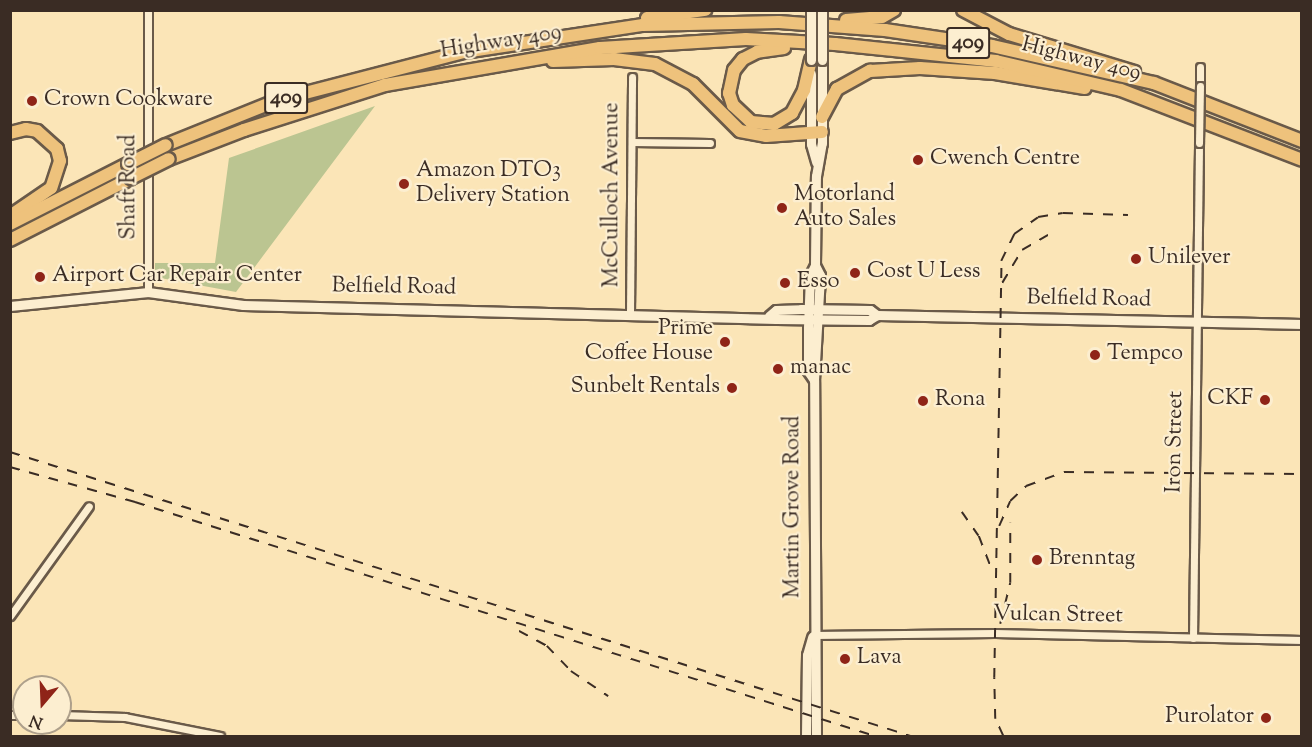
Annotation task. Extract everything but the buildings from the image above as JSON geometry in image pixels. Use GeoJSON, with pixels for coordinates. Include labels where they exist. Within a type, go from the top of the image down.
{"type":"FeatureCollection","features":[{"type":"Feature","properties":{"kind":"highway"},"geometry":{"type":"LineString","coordinates":[[514,43],[596,25],[705,10]]}},
{"type":"Feature","properties":{"kind":"highway"},"geometry":{"type":"LineString","coordinates":[[779,22],[867,20],[894,10]]}},
{"type":"Feature","properties":{"kind":"highway"},"geometry":{"type":"LineString","coordinates":[[963,10],[1009,34],[1134,72],[1154,82]]}},
{"type":"Feature","properties":{"kind":"highway","name":"Highway 409"},"geometry":{"type":"LineString","coordinates":[[10,224],[166,145],[278,100],[412,64],[514,43],[643,25],[779,22],[885,30],[992,46],[1154,82],[1302,141]]}},
{"type":"Feature","properties":{"kind":"highway","name":"Highway 409"},"geometry":{"type":"LineString","coordinates":[[10,240],[169,159],[244,130],[385,85],[509,61],[665,42],[746,39],[835,44],[996,61],[1121,90],[1302,160]]}},
{"type":"Feature","properties":{"kind":"highway"},"geometry":{"type":"LineString","coordinates":[[817,60],[797,106],[784,120],[764,125],[751,122],[733,105],[728,84],[743,59],[772,48],[835,44]]}},
{"type":"Feature","properties":{"kind":"highway"},"geometry":{"type":"LineString","coordinates":[[509,61],[614,59],[655,64],[693,84],[740,131],[766,136],[816,132]]}},
{"type":"Feature","properties":{"kind":"highway"},"geometry":{"type":"LineString","coordinates":[[822,117],[842,85],[870,71],[920,69],[995,73],[1100,91],[1121,90]]}},
{"type":"Feature","properties":{"kind":"highway"},"geometry":{"type":"LineString","coordinates":[[10,133],[26,129],[37,131],[57,149],[60,161],[51,188],[10,216]]}},
{"type":"Feature","properties":{"kind":"main road","name":"Martin Grove Road"},"geometry":{"type":"LineString","coordinates":[[811,10],[822,117],[816,132]]}},
{"type":"Feature","properties":{"kind":"main road","name":"Martin Grove Road"},"geometry":{"type":"LineString","coordinates":[[812,316],[819,309],[820,276],[815,265],[816,132],[817,60],[822,10]]}},
{"type":"Feature","properties":{"kind":"main road","name":"Martin Grove Road"},"geometry":{"type":"LineString","coordinates":[[815,265],[810,275],[814,380],[813,635],[818,656],[816,736]]}},
{"type":"Feature","properties":{"kind":"main road","name":"Belfield Road"},"geometry":{"type":"LineString","coordinates":[[10,297],[15,304],[148,292],[243,305],[769,316],[777,310],[812,316],[869,320],[877,315],[1302,324]]}},
{"type":"Feature","properties":{"kind":"main road","name":"Belfield Road"},"geometry":{"type":"LineString","coordinates":[[819,309],[870,310],[877,315]]}},
{"type":"Feature","properties":{"kind":"main road","name":"Martin Grove Road"},"geometry":{"type":"LineString","coordinates":[[806,736],[807,655],[813,635]]}},
{"type":"Feature","properties":{"kind":"street","name":"Shaft Road"},"geometry":{"type":"LineString","coordinates":[[148,10],[148,292]]}},
{"type":"Feature","properties":{"kind":"street","name":"Iron Street"},"geometry":{"type":"LineString","coordinates":[[1193,638],[1200,67]]}},
{"type":"Feature","properties":{"kind":"street","name":"McCulloch Avenue"},"geometry":{"type":"LineString","coordinates":[[630,314],[632,77]]}},
{"type":"Feature","properties":{"kind":"street"},"geometry":{"type":"LineString","coordinates":[[632,142],[710,143]]}},
{"type":"Feature","properties":{"kind":"street"},"geometry":{"type":"LineString","coordinates":[[10,616],[89,506]]}},
{"type":"Feature","properties":{"kind":"street","name":"Vulcan Street"},"geometry":{"type":"LineString","coordinates":[[813,635],[998,633],[1302,640]]}},
{"type":"Feature","properties":{"kind":"street"},"geometry":{"type":"LineString","coordinates":[[72,715],[125,717],[220,736]]}},
{"type":"Feature","properties":{"kind":"green space"},"geometry":{"type":"Polygon","coordinates":[[[375,106],[236,292],[155,277],[155,263],[215,263],[229,158],[375,106]]]}},
{"type":"Feature","properties":{"kind":"railway"},"geometry":{"type":"LineString","coordinates":[[1003,736],[995,719],[994,678],[1001,261],[1014,234],[1038,217],[1063,213],[1128,215]]}},
{"type":"Feature","properties":{"kind":"railway"},"geometry":{"type":"LineString","coordinates":[[1002,283],[1022,250],[1048,235]]}},
{"type":"Feature","properties":{"kind":"railway"},"geometry":{"type":"LineString","coordinates":[[10,452],[911,736]]}},
{"type":"Feature","properties":{"kind":"railway"},"geometry":{"type":"LineString","coordinates":[[10,467],[135,502],[875,736]]}},
{"type":"Feature","properties":{"kind":"railway"},"geometry":{"type":"LineString","coordinates":[[999,526],[1010,501],[1026,486],[1064,472],[1302,474]]}},
{"type":"Feature","properties":{"kind":"railway"},"geometry":{"type":"LineString","coordinates":[[962,512],[979,536],[992,570]]}},
{"type":"Feature","properties":{"kind":"railway"},"geometry":{"type":"LineString","coordinates":[[1000,624],[1010,583],[1010,523]]}},
{"type":"Feature","properties":{"kind":"railway"},"geometry":{"type":"LineString","coordinates":[[519,631],[547,646],[571,671],[608,696]]}},
{"type":"Feature","properties":{"kind":"place","name":"Crown Cookware"},"geometry":{"type":"Point","coordinates":[32,101]}},
{"type":"Feature","properties":{"kind":"place","name":"Cwench Centre"},"geometry":{"type":"Point","coordinates":[918,160]}},
{"type":"Feature","properties":{"kind":"place","name":"Amazon DTO3 Delivery Station"},"geometry":{"type":"Point","coordinates":[404,184]}},
{"type":"Feature","properties":{"kind":"place","name":"Motorland Auto Sales"},"geometry":{"type":"Point","coordinates":[782,208]}},
{"type":"Feature","properties":{"kind":"place","name":"Unilever"},"geometry":{"type":"Point","coordinates":[1136,259]}},
{"type":"Feature","properties":{"kind":"place","name":"Cost U Less"},"geometry":{"type":"Point","coordinates":[855,273]}},
{"type":"Feature","properties":{"kind":"place","name":"Airport Car Repair Center"},"geometry":{"type":"Point","coordinates":[40,277]}},
{"type":"Feature","properties":{"kind":"place","name":"Esso"},"geometry":{"type":"Point","coordinates":[785,283]}},
{"type":"Feature","properties":{"kind":"place","name":"Prime Coffee House"},"geometry":{"type":"Point","coordinates":[725,342]}},
{"type":"Feature","properties":{"kind":"place","name":"Tempco"},"geometry":{"type":"Point","coordinates":[1095,355]}},
{"type":"Feature","properties":{"kind":"place","name":"manac"},"geometry":{"type":"Point","coordinates":[778,369]}},
{"type":"Feature","properties":{"kind":"place","name":"Sunbelt Rentals"},"geometry":{"type":"Point","coordinates":[732,388]}},
{"type":"Feature","properties":{"kind":"place","name":"CKF"},"geometry":{"type":"Point","coordinates":[1265,400]}},
{"type":"Feature","properties":{"kind":"place","name":"Rona"},"geometry":{"type":"Point","coordinates":[923,401]}},
{"type":"Feature","properties":{"kind":"place","name":"Brenntag"},"geometry":{"type":"Point","coordinates":[1037,560]}},
{"type":"Feature","properties":{"kind":"place","name":"Lava"},"geometry":{"type":"Point","coordinates":[845,659]}},
{"type":"Feature","properties":{"kind":"place","name":"Purolator"},"geometry":{"type":"Point","coordinates":[1266,718]}}]}
